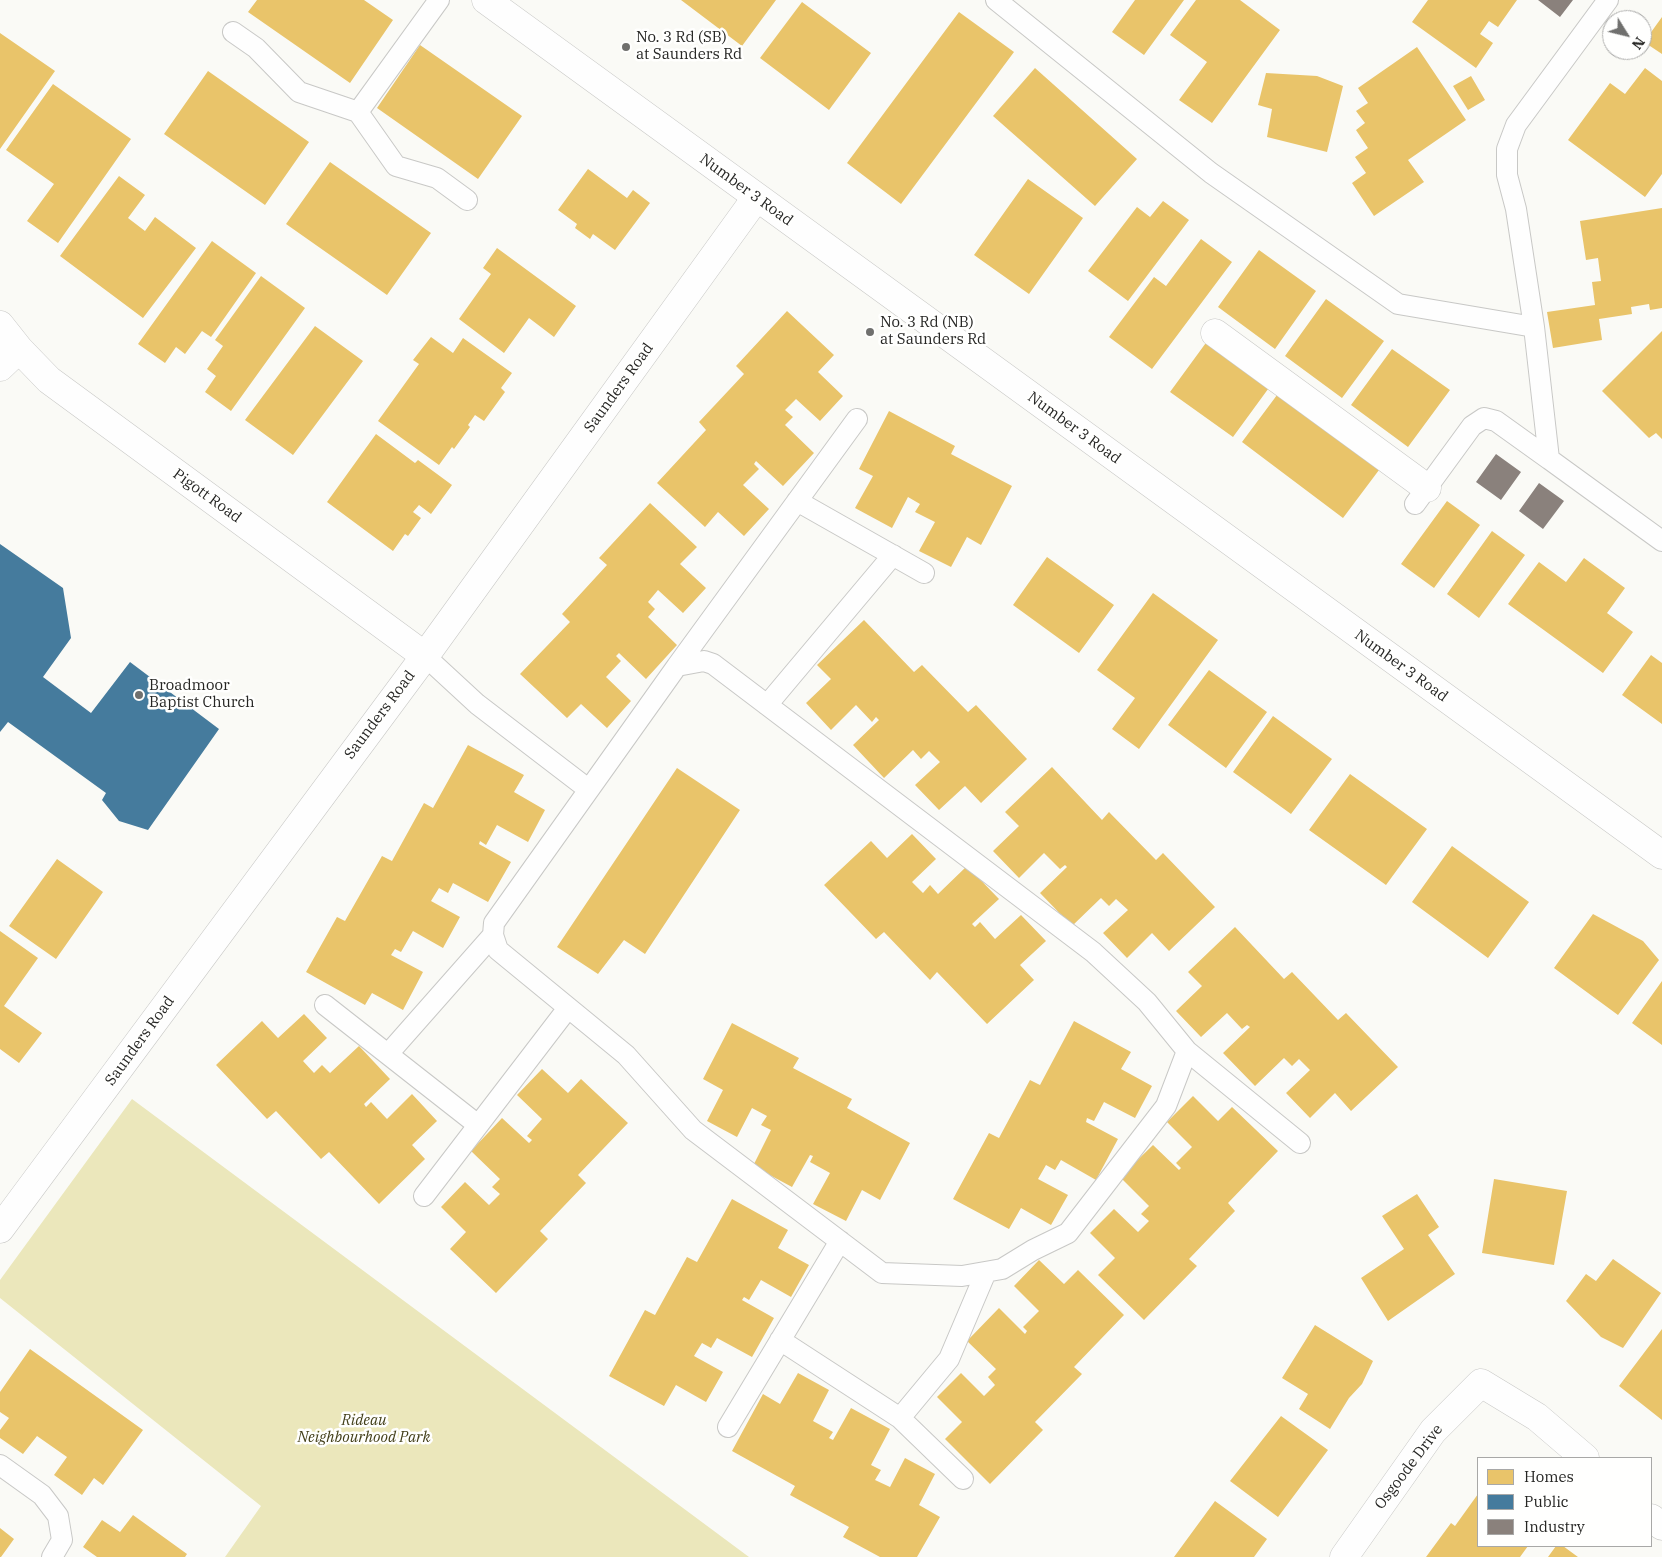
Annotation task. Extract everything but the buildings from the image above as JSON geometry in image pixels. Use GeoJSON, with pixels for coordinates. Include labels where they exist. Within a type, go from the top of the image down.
{"type":"FeatureCollection","features":[{"type":"Feature","properties":{"kind":"street","name":"Number 3 Road"},"geometry":{"type":"LineString","coordinates":[[486,0],[1662,856]]}},
{"type":"Feature","properties":{"kind":"street","name":"Saunders Road"},"geometry":{"type":"LineString","coordinates":[[0,1229],[424,656],[756,198]]}},
{"type":"Feature","properties":{"kind":"street","name":"Pigott Road"},"geometry":{"type":"LineString","coordinates":[[0,324],[9,358],[49,380],[424,656]]}},
{"type":"Feature","properties":{"kind":"street"},"geometry":{"type":"LineString","coordinates":[[1215,333],[1421,496]]}},
{"type":"Feature","properties":{"kind":"street","name":"Osgoode Drive"},"geometry":{"type":"LineString","coordinates":[[1344,1557],[1433,1431],[1481,1383],[1537,1417],[1584,1457]]}},
{"type":"Feature","properties":{"kind":"lane"},"geometry":{"type":"LineString","coordinates":[[358,112],[440,0]]}},
{"type":"Feature","properties":{"kind":"lane"},"geometry":{"type":"LineString","coordinates":[[996,0],[1211,173],[1398,304],[1534,327]]}},
{"type":"Feature","properties":{"kind":"lane"},"geometry":{"type":"LineString","coordinates":[[1550,459],[1534,327],[1516,209],[1507,175],[1507,149],[1516,125],[1608,0]]}},
{"type":"Feature","properties":{"kind":"lane"},"geometry":{"type":"LineString","coordinates":[[233,32],[256,48],[299,92],[358,112],[396,166],[437,178],[467,200]]}},
{"type":"Feature","properties":{"kind":"lane"},"geometry":{"type":"LineString","coordinates":[[1421,496],[1472,426],[1484,418],[1496,421],[1662,542]]}},
{"type":"Feature","properties":{"kind":"lane"},"geometry":{"type":"LineString","coordinates":[[857,419],[676,666],[494,923],[493,935],[498,950],[626,1056],[693,1130],[882,1273],[962,1276],[1002,1269],[1033,1250],[1068,1233],[1166,1106],[1186,1051]]}},
{"type":"Feature","properties":{"kind":"lane"},"geometry":{"type":"LineString","coordinates":[[797,501],[924,573]]}},
{"type":"Feature","properties":{"kind":"lane"},"geometry":{"type":"LineString","coordinates":[[767,705],[893,555]]}},
{"type":"Feature","properties":{"kind":"lane"},"geometry":{"type":"LineString","coordinates":[[424,656],[477,704],[588,789]]}},
{"type":"Feature","properties":{"kind":"lane"},"geometry":{"type":"LineString","coordinates":[[676,666],[704,661],[713,664],[1093,952],[1147,1002],[1186,1051],[1300,1143]]}},
{"type":"Feature","properties":{"kind":"lane"},"geometry":{"type":"LineString","coordinates":[[388,1054],[493,935]]}},
{"type":"Feature","properties":{"kind":"lane"},"geometry":{"type":"LineString","coordinates":[[325,1005],[478,1125]]}},
{"type":"Feature","properties":{"kind":"lane"},"geometry":{"type":"LineString","coordinates":[[424,1196],[568,1008]]}},
{"type":"Feature","properties":{"kind":"lane"},"geometry":{"type":"LineString","coordinates":[[728,1427],[840,1241]]}},
{"type":"Feature","properties":{"kind":"lane"},"geometry":{"type":"LineString","coordinates":[[900,1418],[949,1359],[986,1272]]}},
{"type":"Feature","properties":{"kind":"lane"},"geometry":{"type":"LineString","coordinates":[[780,1340],[900,1418],[963,1479]]}},
{"type":"Feature","properties":{"kind":"lane"},"geometry":{"type":"LineString","coordinates":[[0,1465],[42,1495],[58,1516],[62,1540],[52,1557]]}},
{"type":"Feature","properties":{"kind":"green space","name":"Rideau Neighbourhood Park"},"geometry":{"type":"Polygon","coordinates":[[[132,1099],[749,1557],[225,1557],[261,1506],[0,1298],[0,1280],[132,1099]]]}},
{"type":"Feature","properties":{"kind":"place","name":"No. 3 Rd (SB) at Saunders Rd"},"geometry":{"type":"Point","coordinates":[626,47]}},
{"type":"Feature","properties":{"kind":"place","name":"No. 3 Rd (NB) at Saunders Rd"},"geometry":{"type":"Point","coordinates":[870,332]}},
{"type":"Feature","properties":{"kind":"place","name":"Broadmoor Baptist Church"},"geometry":{"type":"Point","coordinates":[139,695]}}]}
